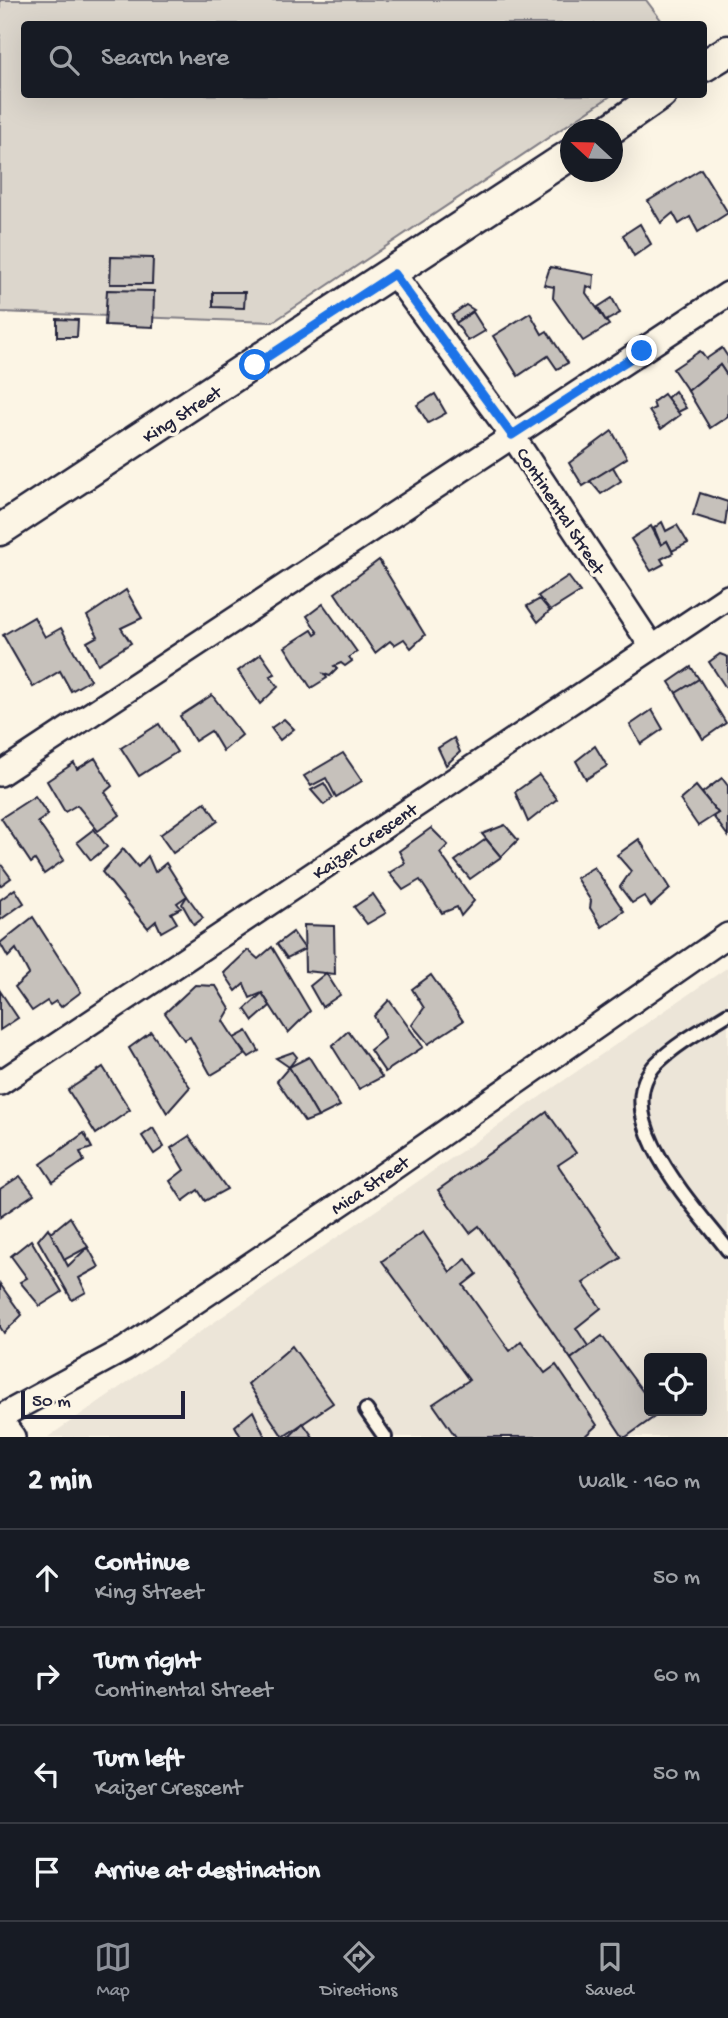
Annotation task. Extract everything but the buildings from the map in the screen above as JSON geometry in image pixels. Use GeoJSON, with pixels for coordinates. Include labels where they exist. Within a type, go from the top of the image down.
{"type":"FeatureCollection","features":[{"type":"Feature","properties":{"kind":"street"},"geometry":{"type":"LineString","coordinates":[[707,64],[728,51]]}},
{"type":"Feature","properties":{"kind":"street"},"geometry":{"type":"LineString","coordinates":[[623,120],[655,98]]}},
{"type":"Feature","properties":{"kind":"street","name":"King Street"},"geometry":{"type":"LineString","coordinates":[[0,530],[394,274],[560,162]]}},
{"type":"Feature","properties":{"kind":"street","name":"Continental Street"},"geometry":{"type":"LineString","coordinates":[[394,274],[512,435],[652,647]]}},
{"type":"Feature","properties":{"kind":"street"},"geometry":{"type":"LineString","coordinates":[[0,774],[728,295]]}},
{"type":"Feature","properties":{"kind":"street","name":"Kaizer Crescent"},"geometry":{"type":"LineString","coordinates":[[0,1083],[728,597]]}},
{"type":"Feature","properties":{"kind":"street","name":"Mica Street"},"geometry":{"type":"LineString","coordinates":[[0,1418],[125,1349],[363,1189],[728,935]]}},
{"type":"Feature","properties":{"kind":"street"},"geometry":{"type":"LineString","coordinates":[[0,1418],[13,1437]]}},
{"type":"Feature","properties":{"kind":"lane"},"geometry":{"type":"LineString","coordinates":[[728,1014],[656,1064],[646,1080],[642,1099],[644,1127],[655,1151],[728,1250]]}},
{"type":"Feature","properties":{"kind":"lane"},"geometry":{"type":"LineString","coordinates":[[366,1410],[384,1437]]}},
{"type":"Feature","properties":{"kind":"shaded area"},"geometry":{"type":"Polygon","coordinates":[[[0,0],[646,0],[662,21],[21,21],[21,98],[608,98],[576,119],[560,119],[560,130],[273,322],[0,312],[0,0]]]}},
{"type":"Feature","properties":{"kind":"shaded area"},"geometry":{"type":"Polygon","coordinates":[[[728,967],[728,1437],[48,1437],[728,967]]]}},
{"type":"Feature","properties":{"kind":"route"},"geometry":{"type":"LineString","coordinates":[[255,365],[394,274],[512,435],[642,351]]}}]}
